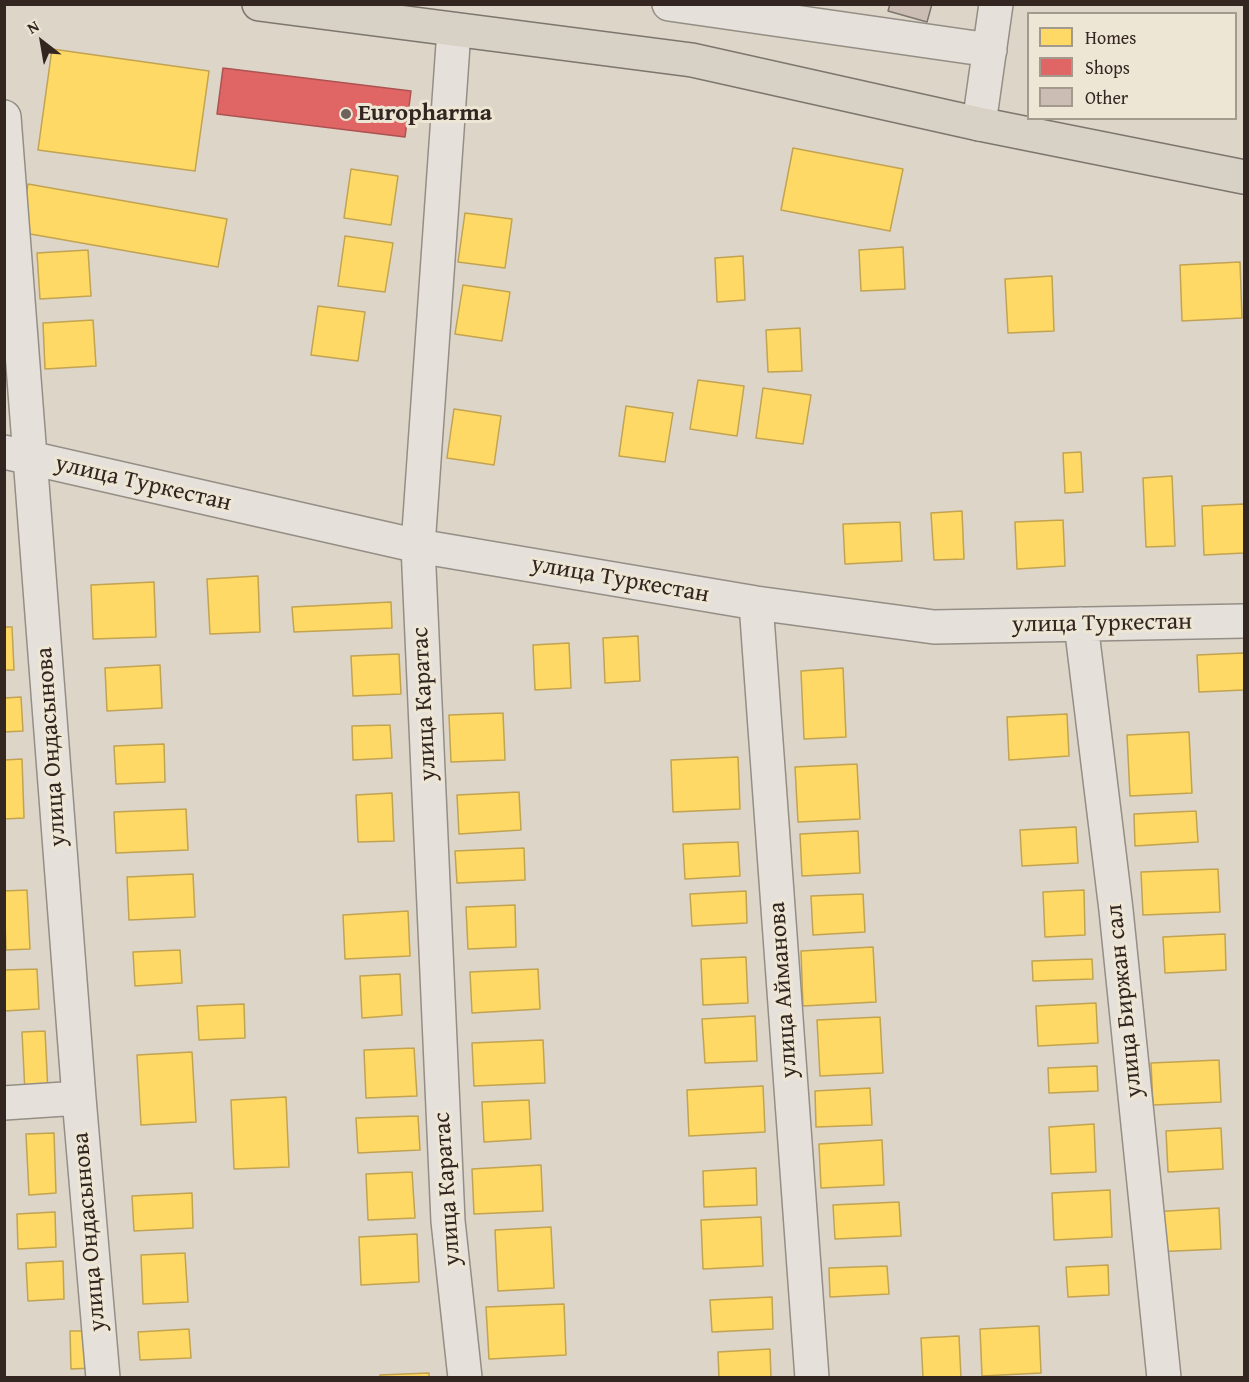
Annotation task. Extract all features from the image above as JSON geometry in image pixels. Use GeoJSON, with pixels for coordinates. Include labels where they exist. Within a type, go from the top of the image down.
{"type":"FeatureCollection","features":[{"type":"Feature","properties":{"kind":"highway"},"geometry":{"type":"LineString","coordinates":[[259,4],[692,60],[979,124],[1245,177]]}},
{"type":"Feature","properties":{"kind":"street"},"geometry":{"type":"LineString","coordinates":[[669,4],[990,50]]}},
{"type":"Feature","properties":{"kind":"street"},"geometry":{"type":"LineString","coordinates":[[979,124],[996,4]]}},
{"type":"Feature","properties":{"kind":"street","name":"улица Каратас"},"geometry":{"type":"LineString","coordinates":[[454,30],[418,546],[448,1221],[465,1377]]}},
{"type":"Feature","properties":{"kind":"street","name":"улица Ондасынова"},"geometry":{"type":"LineString","coordinates":[[4,117],[18,455],[103,1377]]}},
{"type":"Feature","properties":{"kind":"street","name":"улица Туркестан"},"geometry":{"type":"LineString","coordinates":[[18,455],[418,546],[756,603],[934,627],[1245,621]]}},
{"type":"Feature","properties":{"kind":"street","name":"улица Айманова"},"geometry":{"type":"LineString","coordinates":[[756,603],[812,1377]]}},
{"type":"Feature","properties":{"kind":"street","name":"улица Биржан сал"},"geometry":{"type":"LineString","coordinates":[[1081,624],[1116,910],[1164,1377]]}},
{"type":"Feature","properties":{"kind":"street"},"geometry":{"type":"LineString","coordinates":[[4,1103],[79,1098]]}},
{"type":"Feature","properties":{"kind":"building: Homes"},"geometry":{"type":"Polygon","coordinates":[[[52,49],[209,71],[195,171],[38,150],[52,49]]]}},
{"type":"Feature","properties":{"kind":"building: Homes"},"geometry":{"type":"Polygon","coordinates":[[[793,148],[903,169],[890,231],[781,210],[793,148]]]}},
{"type":"Feature","properties":{"kind":"building: Homes"},"geometry":{"type":"Polygon","coordinates":[[[351,169],[398,176],[391,225],[344,218],[351,169]]]}},
{"type":"Feature","properties":{"kind":"building: Homes"},"geometry":{"type":"Polygon","coordinates":[[[28,184],[227,219],[218,267],[19,232],[28,184]]]}},
{"type":"Feature","properties":{"kind":"building: Homes"},"geometry":{"type":"Polygon","coordinates":[[[465,213],[512,219],[505,268],[458,262],[465,213]]]}},
{"type":"Feature","properties":{"kind":"building: Homes"},"geometry":{"type":"Polygon","coordinates":[[[345,236],[393,243],[385,292],[338,286],[345,236]]]}},
{"type":"Feature","properties":{"kind":"building: Homes"},"geometry":{"type":"Polygon","coordinates":[[[903,247],[905,289],[861,291],[859,250],[903,247]]]}},
{"type":"Feature","properties":{"kind":"building: Homes"},"geometry":{"type":"Polygon","coordinates":[[[88,250],[91,296],[40,299],[37,253],[88,250]]]}},
{"type":"Feature","properties":{"kind":"building: Homes"},"geometry":{"type":"Polygon","coordinates":[[[743,256],[745,300],[717,302],[715,258],[743,256]]]}},
{"type":"Feature","properties":{"kind":"building: Homes"},"geometry":{"type":"Polygon","coordinates":[[[1240,262],[1242,318],[1182,321],[1180,265],[1240,262]]]}},
{"type":"Feature","properties":{"kind":"building: Homes"},"geometry":{"type":"Polygon","coordinates":[[[1052,276],[1054,331],[1008,333],[1005,279],[1052,276]]]}},
{"type":"Feature","properties":{"kind":"building: Homes"},"geometry":{"type":"Polygon","coordinates":[[[463,285],[510,292],[502,341],[455,334],[463,285]]]}},
{"type":"Feature","properties":{"kind":"building: Homes"},"geometry":{"type":"Polygon","coordinates":[[[318,306],[365,312],[358,361],[311,355],[318,306]]]}},
{"type":"Feature","properties":{"kind":"building: Homes"},"geometry":{"type":"Polygon","coordinates":[[[93,320],[96,366],[45,369],[43,323],[93,320]]]}},
{"type":"Feature","properties":{"kind":"building: Homes"},"geometry":{"type":"Polygon","coordinates":[[[800,328],[802,371],[768,372],[766,330],[800,328]]]}},
{"type":"Feature","properties":{"kind":"building: Homes"},"geometry":{"type":"Polygon","coordinates":[[[698,380],[744,386],[737,436],[690,429],[698,380]]]}},
{"type":"Feature","properties":{"kind":"building: Homes"},"geometry":{"type":"Polygon","coordinates":[[[763,388],[811,395],[803,444],[756,438],[763,388]]]}},
{"type":"Feature","properties":{"kind":"building: Homes"},"geometry":{"type":"Polygon","coordinates":[[[626,406],[673,413],[665,462],[619,456],[626,406]]]}},
{"type":"Feature","properties":{"kind":"building: Homes"},"geometry":{"type":"Polygon","coordinates":[[[454,409],[501,416],[494,465],[447,458],[454,409]]]}},
{"type":"Feature","properties":{"kind":"building: Homes"},"geometry":{"type":"Polygon","coordinates":[[[1081,452],[1083,492],[1065,493],[1063,453],[1081,452]]]}},
{"type":"Feature","properties":{"kind":"building: Homes"},"geometry":{"type":"Polygon","coordinates":[[[1172,476],[1175,546],[1146,547],[1143,478],[1172,476]]]}},
{"type":"Feature","properties":{"kind":"building: Homes"},"geometry":{"type":"Polygon","coordinates":[[[1244,504],[1244,553],[1204,555],[1202,506],[1244,504]]]}},
{"type":"Feature","properties":{"kind":"building: Homes"},"geometry":{"type":"Polygon","coordinates":[[[962,511],[964,559],[934,560],[931,513],[962,511]]]}},
{"type":"Feature","properties":{"kind":"building: Homes"},"geometry":{"type":"Polygon","coordinates":[[[1063,520],[1065,566],[1017,569],[1015,522],[1063,520]]]}},
{"type":"Feature","properties":{"kind":"building: Homes"},"geometry":{"type":"Polygon","coordinates":[[[900,522],[902,561],[845,564],[843,524],[900,522]]]}},
{"type":"Feature","properties":{"kind":"building: Homes"},"geometry":{"type":"Polygon","coordinates":[[[258,576],[260,632],[210,634],[207,579],[258,576]]]}},
{"type":"Feature","properties":{"kind":"building: Homes"},"geometry":{"type":"Polygon","coordinates":[[[154,582],[156,637],[93,639],[91,585],[154,582]]]}},
{"type":"Feature","properties":{"kind":"building: Homes"},"geometry":{"type":"Polygon","coordinates":[[[391,602],[392,628],[294,632],[292,607],[391,602]]]}},
{"type":"Feature","properties":{"kind":"building: Homes"},"geometry":{"type":"Polygon","coordinates":[[[4,627],[12,627],[14,670],[4,670],[4,627]]]}},
{"type":"Feature","properties":{"kind":"building: Homes"},"geometry":{"type":"Polygon","coordinates":[[[638,636],[640,681],[605,683],[603,638],[638,636]]]}},
{"type":"Feature","properties":{"kind":"building: Homes"},"geometry":{"type":"Polygon","coordinates":[[[569,643],[571,688],[535,690],[533,645],[569,643]]]}},
{"type":"Feature","properties":{"kind":"building: Homes"},"geometry":{"type":"Polygon","coordinates":[[[1244,653],[1244,690],[1199,692],[1197,655],[1244,653]]]}},
{"type":"Feature","properties":{"kind":"building: Homes"},"geometry":{"type":"Polygon","coordinates":[[[399,654],[401,694],[353,696],[351,656],[399,654]]]}},
{"type":"Feature","properties":{"kind":"building: Homes"},"geometry":{"type":"Polygon","coordinates":[[[160,665],[162,708],[107,711],[105,668],[160,665]]]}},
{"type":"Feature","properties":{"kind":"building: Homes"},"geometry":{"type":"Polygon","coordinates":[[[843,668],[846,737],[804,739],[801,671],[843,668]]]}},
{"type":"Feature","properties":{"kind":"building: Homes"},"geometry":{"type":"Polygon","coordinates":[[[21,697],[23,731],[4,732],[4,698],[21,697]]]}},
{"type":"Feature","properties":{"kind":"building: Homes"},"geometry":{"type":"Polygon","coordinates":[[[503,713],[505,760],[451,762],[449,715],[503,713]]]}},
{"type":"Feature","properties":{"kind":"building: Homes"},"geometry":{"type":"Polygon","coordinates":[[[1067,714],[1069,756],[1009,760],[1007,717],[1067,714]]]}},
{"type":"Feature","properties":{"kind":"building: Homes"},"geometry":{"type":"Polygon","coordinates":[[[390,725],[392,758],[353,760],[352,726],[390,725]]]}},
{"type":"Feature","properties":{"kind":"building: Homes"},"geometry":{"type":"Polygon","coordinates":[[[1189,732],[1192,793],[1130,796],[1127,735],[1189,732]]]}},
{"type":"Feature","properties":{"kind":"building: Homes"},"geometry":{"type":"Polygon","coordinates":[[[164,744],[165,782],[116,784],[114,746],[164,744]]]}},
{"type":"Feature","properties":{"kind":"building: Homes"},"geometry":{"type":"Polygon","coordinates":[[[738,757],[740,809],[673,812],[671,760],[738,757]]]}},
{"type":"Feature","properties":{"kind":"building: Homes"},"geometry":{"type":"Polygon","coordinates":[[[22,759],[24,818],[4,819],[4,760],[22,759]]]}},
{"type":"Feature","properties":{"kind":"building: Homes"},"geometry":{"type":"Polygon","coordinates":[[[857,764],[860,819],[798,822],[795,767],[857,764]]]}},
{"type":"Feature","properties":{"kind":"building: Homes"},"geometry":{"type":"Polygon","coordinates":[[[519,792],[521,830],[459,834],[457,795],[519,792]]]}},
{"type":"Feature","properties":{"kind":"building: Homes"},"geometry":{"type":"Polygon","coordinates":[[[392,793],[394,841],[358,842],[356,795],[392,793]]]}},
{"type":"Feature","properties":{"kind":"building: Homes"},"geometry":{"type":"Polygon","coordinates":[[[186,809],[188,850],[116,853],[114,812],[186,809]]]}},
{"type":"Feature","properties":{"kind":"building: Homes"},"geometry":{"type":"Polygon","coordinates":[[[1196,811],[1198,842],[1135,846],[1134,814],[1196,811]]]}},
{"type":"Feature","properties":{"kind":"building: Homes"},"geometry":{"type":"Polygon","coordinates":[[[1076,827],[1078,863],[1022,866],[1020,830],[1076,827]]]}},
{"type":"Feature","properties":{"kind":"building: Homes"},"geometry":{"type":"Polygon","coordinates":[[[858,831],[860,873],[802,876],[800,834],[858,831]]]}},
{"type":"Feature","properties":{"kind":"building: Homes"},"geometry":{"type":"Polygon","coordinates":[[[738,842],[740,876],[685,879],[683,844],[738,842]]]}},
{"type":"Feature","properties":{"kind":"building: Homes"},"geometry":{"type":"Polygon","coordinates":[[[524,848],[525,880],[457,883],[455,851],[524,848]]]}},
{"type":"Feature","properties":{"kind":"building: Homes"},"geometry":{"type":"Polygon","coordinates":[[[1218,869],[1220,912],[1143,915],[1141,872],[1218,869]]]}},
{"type":"Feature","properties":{"kind":"building: Homes"},"geometry":{"type":"Polygon","coordinates":[[[193,874],[195,917],[129,920],[127,877],[193,874]]]}},
{"type":"Feature","properties":{"kind":"building: Homes"},"geometry":{"type":"Polygon","coordinates":[[[27,890],[30,949],[6,950],[4,891],[27,890]]]}},
{"type":"Feature","properties":{"kind":"building: Homes"},"geometry":{"type":"Polygon","coordinates":[[[1084,890],[1085,935],[1045,937],[1043,892],[1084,890]]]}},
{"type":"Feature","properties":{"kind":"building: Homes"},"geometry":{"type":"Polygon","coordinates":[[[746,891],[747,923],[692,926],[690,894],[746,891]]]}},
{"type":"Feature","properties":{"kind":"building: Homes"},"geometry":{"type":"Polygon","coordinates":[[[863,894],[865,932],[813,935],[811,896],[863,894]]]}},
{"type":"Feature","properties":{"kind":"building: Homes"},"geometry":{"type":"Polygon","coordinates":[[[515,905],[516,947],[468,949],[466,907],[515,905]]]}},
{"type":"Feature","properties":{"kind":"building: Homes"},"geometry":{"type":"Polygon","coordinates":[[[408,911],[410,956],[345,959],[343,915],[408,911]]]}},
{"type":"Feature","properties":{"kind":"building: Homes"},"geometry":{"type":"Polygon","coordinates":[[[1225,934],[1226,970],[1165,973],[1163,937],[1225,934]]]}},
{"type":"Feature","properties":{"kind":"building: Homes"},"geometry":{"type":"Polygon","coordinates":[[[873,947],[876,1002],[803,1006],[801,951],[873,947]]]}},
{"type":"Feature","properties":{"kind":"building: Homes"},"geometry":{"type":"Polygon","coordinates":[[[180,950],[182,983],[135,986],[133,952],[180,950]]]}},
{"type":"Feature","properties":{"kind":"building: Homes"},"geometry":{"type":"Polygon","coordinates":[[[746,957],[748,1003],[703,1005],[701,959],[746,957]]]}},
{"type":"Feature","properties":{"kind":"building: Homes"},"geometry":{"type":"Polygon","coordinates":[[[1092,959],[1093,979],[1033,981],[1032,961],[1092,959]]]}},
{"type":"Feature","properties":{"kind":"building: Homes"},"geometry":{"type":"Polygon","coordinates":[[[37,969],[39,1009],[4,1011],[4,970],[37,969]]]}},
{"type":"Feature","properties":{"kind":"building: Homes"},"geometry":{"type":"Polygon","coordinates":[[[538,969],[540,1009],[472,1013],[470,972],[538,969]]]}},
{"type":"Feature","properties":{"kind":"building: Homes"},"geometry":{"type":"Polygon","coordinates":[[[400,974],[402,1015],[362,1018],[360,976],[400,974]]]}},
{"type":"Feature","properties":{"kind":"building: Homes"},"geometry":{"type":"Polygon","coordinates":[[[1096,1003],[1098,1043],[1038,1046],[1036,1006],[1096,1003]]]}},
{"type":"Feature","properties":{"kind":"building: Homes"},"geometry":{"type":"Polygon","coordinates":[[[244,1004],[245,1038],[199,1040],[197,1006],[244,1004]]]}},
{"type":"Feature","properties":{"kind":"building: Homes"},"geometry":{"type":"Polygon","coordinates":[[[755,1016],[757,1061],[705,1063],[702,1019],[755,1016]]]}},
{"type":"Feature","properties":{"kind":"building: Homes"},"geometry":{"type":"Polygon","coordinates":[[[880,1017],[883,1073],[820,1076],[817,1020],[880,1017]]]}},
{"type":"Feature","properties":{"kind":"building: Homes"},"geometry":{"type":"Polygon","coordinates":[[[45,1031],[48,1092],[25,1093],[22,1032],[45,1031]]]}},
{"type":"Feature","properties":{"kind":"building: Homes"},"geometry":{"type":"Polygon","coordinates":[[[543,1040],[545,1083],[474,1086],[472,1043],[543,1040]]]}},
{"type":"Feature","properties":{"kind":"building: Homes"},"geometry":{"type":"Polygon","coordinates":[[[414,1048],[417,1096],[366,1098],[364,1050],[414,1048]]]}},
{"type":"Feature","properties":{"kind":"building: Homes"},"geometry":{"type":"Polygon","coordinates":[[[192,1052],[196,1122],[141,1125],[137,1055],[192,1052]]]}},
{"type":"Feature","properties":{"kind":"building: Homes"},"geometry":{"type":"Polygon","coordinates":[[[1219,1060],[1221,1102],[1153,1105],[1151,1063],[1219,1060]]]}},
{"type":"Feature","properties":{"kind":"building: Homes"},"geometry":{"type":"Polygon","coordinates":[[[1097,1066],[1098,1091],[1049,1093],[1048,1068],[1097,1066]]]}},
{"type":"Feature","properties":{"kind":"building: Homes"},"geometry":{"type":"Polygon","coordinates":[[[763,1086],[765,1132],[689,1136],[687,1090],[763,1086]]]}},
{"type":"Feature","properties":{"kind":"building: Homes"},"geometry":{"type":"Polygon","coordinates":[[[870,1088],[872,1125],[816,1127],[815,1091],[870,1088]]]}},
{"type":"Feature","properties":{"kind":"building: Homes"},"geometry":{"type":"Polygon","coordinates":[[[286,1097],[289,1167],[234,1169],[231,1100],[286,1097]]]}},
{"type":"Feature","properties":{"kind":"building: Homes"},"geometry":{"type":"Polygon","coordinates":[[[529,1100],[531,1139],[484,1142],[482,1102],[529,1100]]]}},
{"type":"Feature","properties":{"kind":"building: Homes"},"geometry":{"type":"Polygon","coordinates":[[[418,1116],[420,1150],[358,1153],[356,1118],[418,1116]]]}},
{"type":"Feature","properties":{"kind":"building: Homes"},"geometry":{"type":"Polygon","coordinates":[[[1094,1124],[1096,1172],[1051,1174],[1049,1127],[1094,1124]]]}},
{"type":"Feature","properties":{"kind":"building: Homes"},"geometry":{"type":"Polygon","coordinates":[[[1221,1128],[1223,1169],[1168,1172],[1166,1131],[1221,1128]]]}},
{"type":"Feature","properties":{"kind":"building: Homes"},"geometry":{"type":"Polygon","coordinates":[[[54,1133],[56,1193],[29,1195],[26,1134],[54,1133]]]}},
{"type":"Feature","properties":{"kind":"building: Homes"},"geometry":{"type":"Polygon","coordinates":[[[882,1140],[884,1185],[821,1188],[819,1144],[882,1140]]]}},
{"type":"Feature","properties":{"kind":"building: Homes"},"geometry":{"type":"Polygon","coordinates":[[[541,1165],[543,1211],[474,1214],[472,1169],[541,1165]]]}},
{"type":"Feature","properties":{"kind":"building: Homes"},"geometry":{"type":"Polygon","coordinates":[[[756,1168],[757,1205],[704,1207],[703,1171],[756,1168]]]}},
{"type":"Feature","properties":{"kind":"building: Homes"},"geometry":{"type":"Polygon","coordinates":[[[412,1172],[415,1218],[368,1220],[366,1174],[412,1172]]]}},
{"type":"Feature","properties":{"kind":"building: Homes"},"geometry":{"type":"Polygon","coordinates":[[[1110,1190],[1112,1237],[1054,1240],[1052,1193],[1110,1190]]]}},
{"type":"Feature","properties":{"kind":"building: Homes"},"geometry":{"type":"Polygon","coordinates":[[[192,1193],[193,1228],[134,1231],[132,1196],[192,1193]]]}},
{"type":"Feature","properties":{"kind":"building: Homes"},"geometry":{"type":"Polygon","coordinates":[[[899,1202],[901,1236],[835,1239],[833,1205],[899,1202]]]}},
{"type":"Feature","properties":{"kind":"building: Homes"},"geometry":{"type":"Polygon","coordinates":[[[1219,1208],[1221,1249],[1153,1252],[1151,1212],[1219,1208]]]}},
{"type":"Feature","properties":{"kind":"building: Homes"},"geometry":{"type":"Polygon","coordinates":[[[55,1212],[56,1247],[18,1249],[17,1214],[55,1212]]]}},
{"type":"Feature","properties":{"kind":"building: Homes"},"geometry":{"type":"Polygon","coordinates":[[[761,1217],[763,1266],[703,1269],[701,1220],[761,1217]]]}},
{"type":"Feature","properties":{"kind":"building: Homes"},"geometry":{"type":"Polygon","coordinates":[[[551,1227],[554,1288],[498,1291],[495,1230],[551,1227]]]}},
{"type":"Feature","properties":{"kind":"building: Homes"},"geometry":{"type":"Polygon","coordinates":[[[417,1234],[419,1282],[361,1285],[359,1237],[417,1234]]]}},
{"type":"Feature","properties":{"kind":"building: Homes"},"geometry":{"type":"Polygon","coordinates":[[[185,1253],[188,1302],[143,1304],[141,1255],[185,1253]]]}},
{"type":"Feature","properties":{"kind":"building: Homes"},"geometry":{"type":"Polygon","coordinates":[[[63,1261],[64,1299],[28,1301],[26,1263],[63,1261]]]}},
{"type":"Feature","properties":{"kind":"building: Homes"},"geometry":{"type":"Polygon","coordinates":[[[1108,1265],[1109,1295],[1068,1297],[1066,1267],[1108,1265]]]}},
{"type":"Feature","properties":{"kind":"building: Homes"},"geometry":{"type":"Polygon","coordinates":[[[887,1266],[889,1294],[830,1297],[829,1268],[887,1266]]]}},
{"type":"Feature","properties":{"kind":"building: Homes"},"geometry":{"type":"Polygon","coordinates":[[[772,1297],[773,1329],[712,1332],[710,1300],[772,1297]]]}},
{"type":"Feature","properties":{"kind":"building: Homes"},"geometry":{"type":"Polygon","coordinates":[[[564,1304],[566,1355],[489,1359],[486,1307],[564,1304]]]}},
{"type":"Feature","properties":{"kind":"building: Homes"},"geometry":{"type":"Polygon","coordinates":[[[1039,1326],[1041,1373],[982,1376],[980,1329],[1039,1326]]]}},
{"type":"Feature","properties":{"kind":"building: Homes"},"geometry":{"type":"Polygon","coordinates":[[[189,1329],[191,1358],[140,1360],[138,1332],[189,1329]]]}},
{"type":"Feature","properties":{"kind":"building: Homes"},"geometry":{"type":"Polygon","coordinates":[[[70,1331],[90,1331],[92,1368],[71,1369],[70,1331]]]}},
{"type":"Feature","properties":{"kind":"building: Homes"},"geometry":{"type":"Polygon","coordinates":[[[959,1336],[961,1378],[923,1378],[921,1338],[959,1336]]]}},
{"type":"Feature","properties":{"kind":"building: Homes"},"geometry":{"type":"Polygon","coordinates":[[[770,1349],[771,1378],[719,1378],[718,1352],[770,1349]]]}},
{"type":"Feature","properties":{"kind":"building: Homes"},"geometry":{"type":"Polygon","coordinates":[[[429,1373],[429,1378],[380,1378],[380,1375],[429,1373]]]}},
{"type":"Feature","properties":{"kind":"building: Shops"},"geometry":{"type":"Polygon","coordinates":[[[223,68],[411,91],[405,137],[217,114],[223,68]]]}},
{"type":"Feature","properties":{"kind":"building: Other"},"geometry":{"type":"Polygon","coordinates":[[[890,4],[932,4],[927,22],[888,11],[890,4]]]}},
{"type":"Feature","properties":{"kind":"place","name":"Europharma"},"geometry":{"type":"Point","coordinates":[346,114]}}]}
